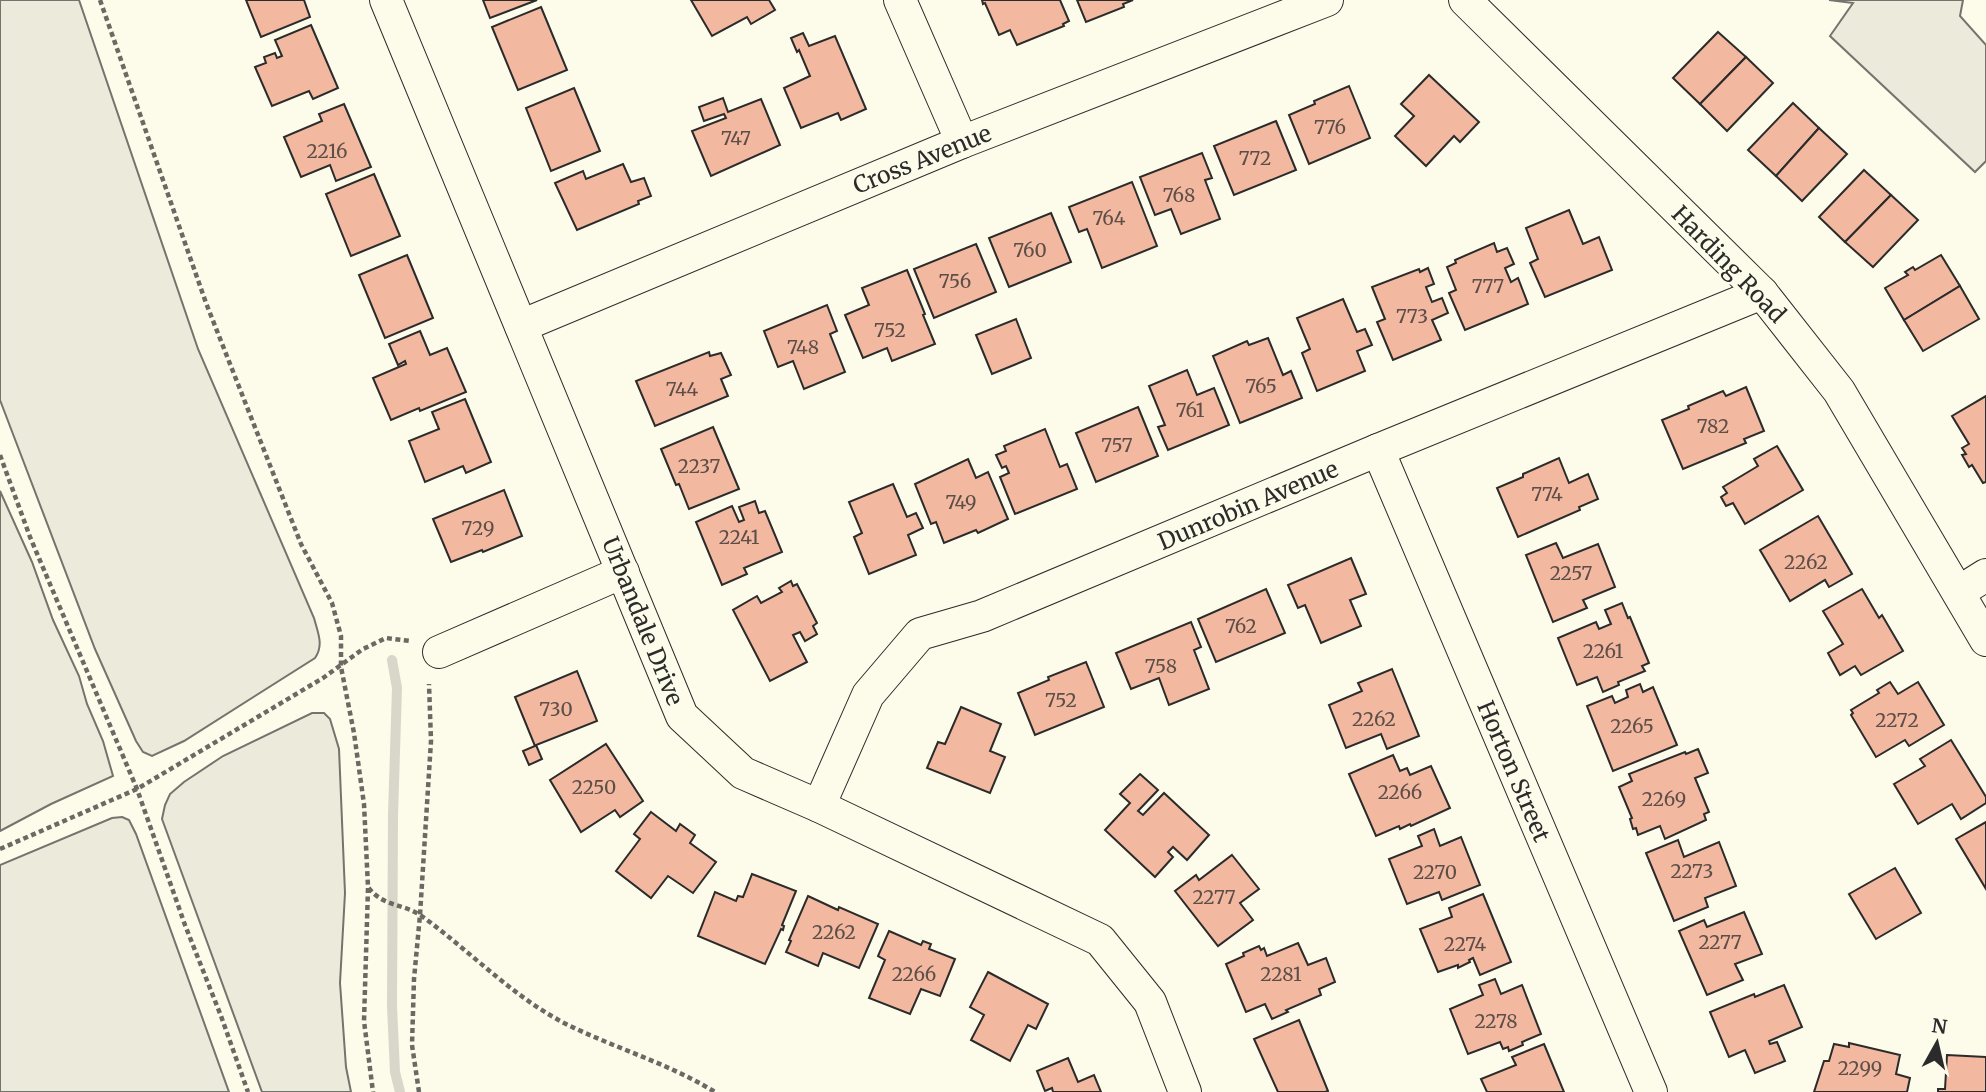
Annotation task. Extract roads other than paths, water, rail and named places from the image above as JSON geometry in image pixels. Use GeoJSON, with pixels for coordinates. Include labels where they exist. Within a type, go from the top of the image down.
{"type":"FeatureCollection","features":[{"type":"Feature","properties":{"kind":"street","name":"Urbandale Drive"},"geometry":{"type":"LineString","coordinates":[[386,0],[682,716],[743,773],[819,806],[1100,940],[1150,1002],[1185,1092]]}},
{"type":"Feature","properties":{"kind":"street"},"geometry":{"type":"LineString","coordinates":[[900,0],[962,142]]}},
{"type":"Feature","properties":{"kind":"street","name":"Cross Avenue"},"geometry":{"type":"LineString","coordinates":[[521,326],[962,142],[1327,0]]}},
{"type":"Feature","properties":{"kind":"street","name":"Harding Road"},"geometry":{"type":"LineString","coordinates":[[1465,0],[1762,293],[1839,391],[1986,640]]}},
{"type":"Feature","properties":{"kind":"street","name":"Dunrobin Avenue"},"geometry":{"type":"LineString","coordinates":[[819,806],[868,695],[920,634],[982,616],[1762,293]]}},
{"type":"Feature","properties":{"kind":"street","name":"Horton Street"},"geometry":{"type":"LineString","coordinates":[[1378,450],[1651,1092]]}},
{"type":"Feature","properties":{"kind":"street"},"geometry":{"type":"LineString","coordinates":[[439,652],[623,572]]}},
{"type":"Feature","properties":{"kind":"street"},"geometry":{"type":"LineString","coordinates":[[1959,592],[1986,575]]}},
{"type":"Feature","properties":{"kind":"waterway"},"geometry":{"type":"LineString","coordinates":[[392,660],[397,688],[392,1006],[395,1072],[400,1092]]}}]}
